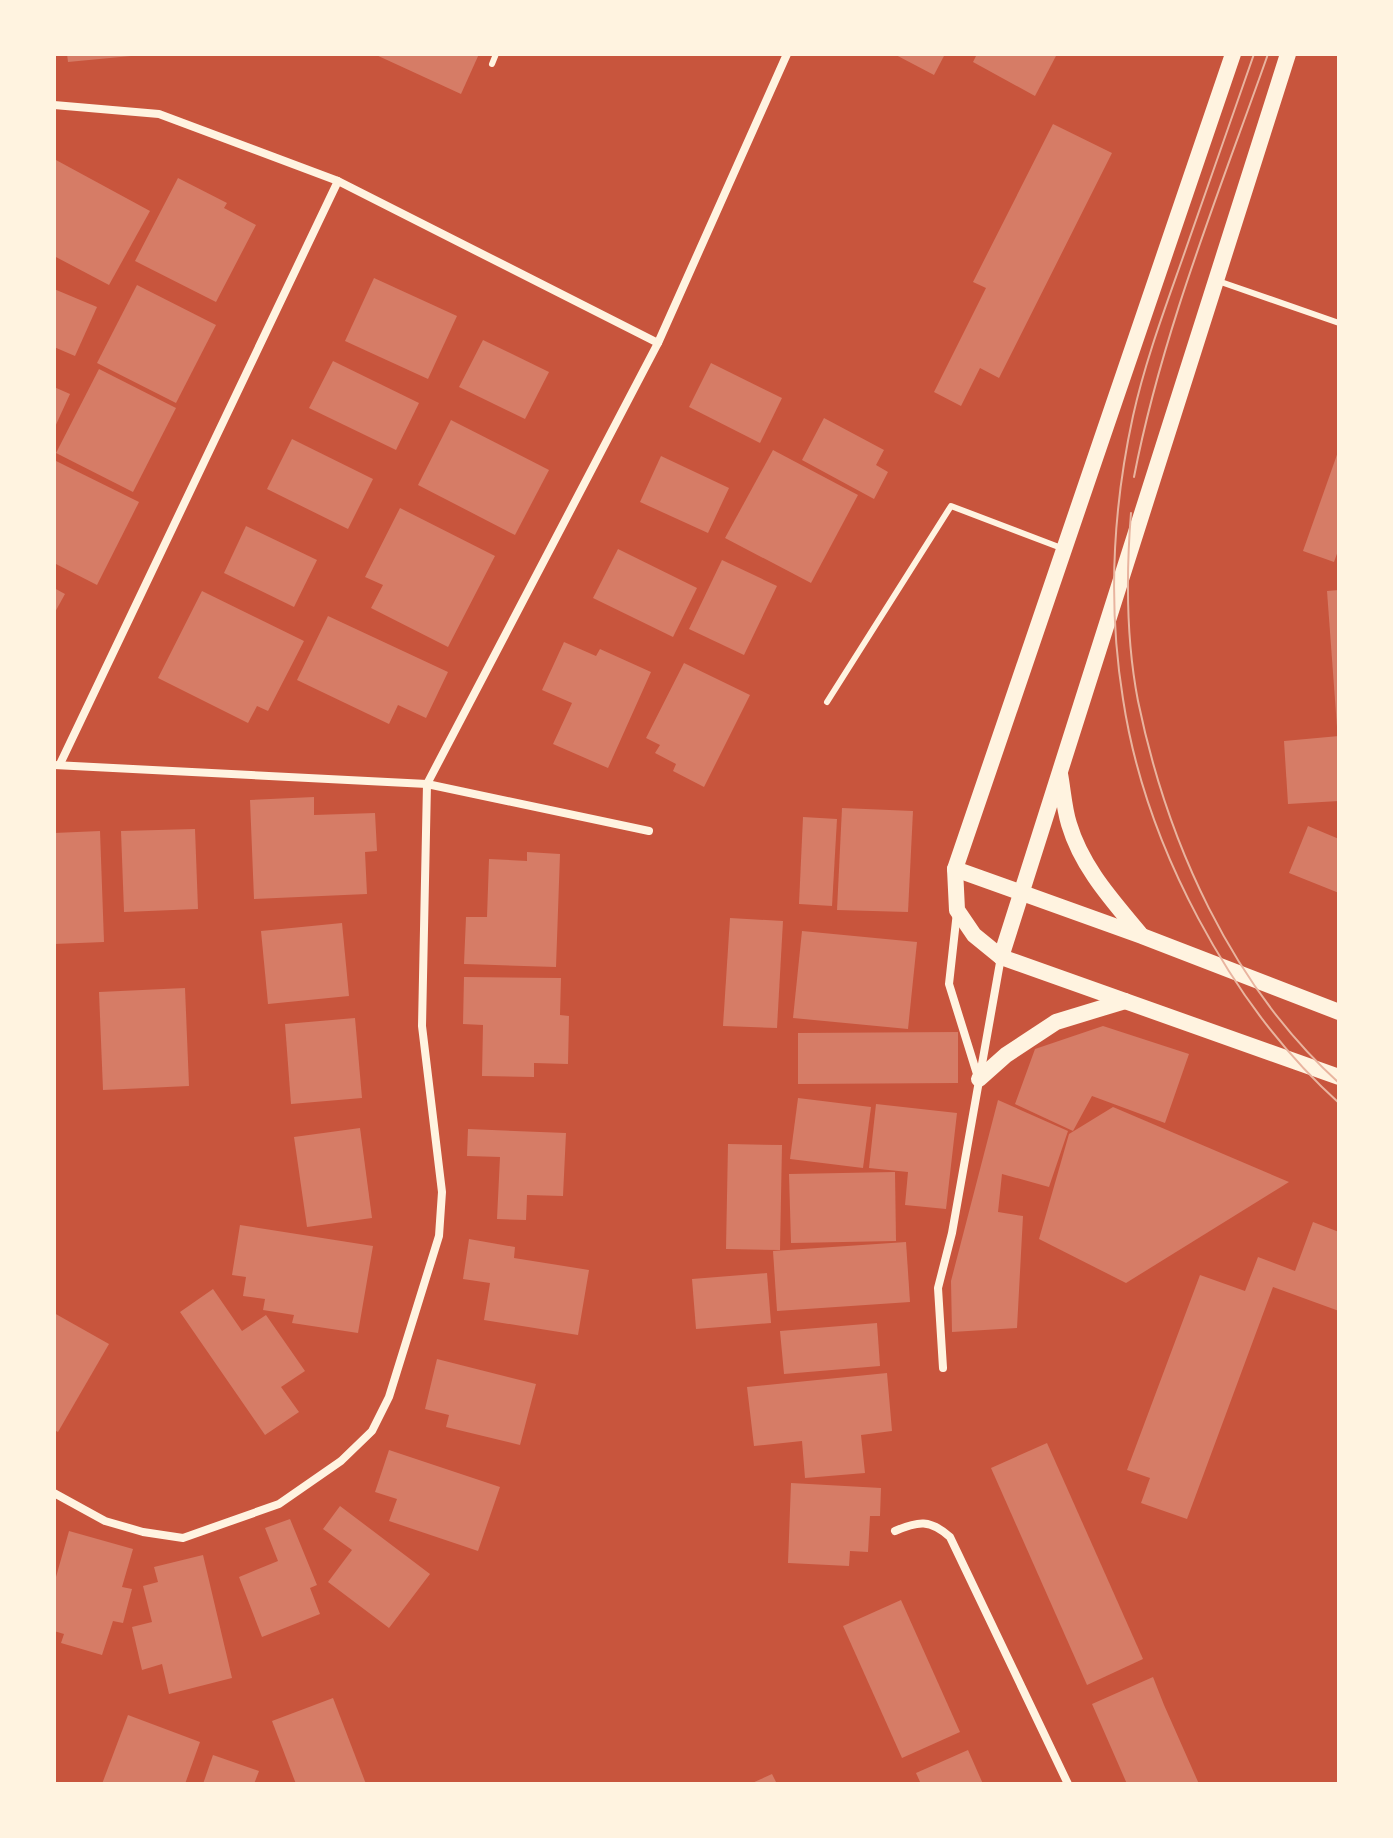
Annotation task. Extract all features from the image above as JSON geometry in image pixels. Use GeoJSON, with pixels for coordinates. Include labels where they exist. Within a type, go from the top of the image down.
{"type":"FeatureCollection","features":[{"type":"Feature","properties":{"kind":"main road"},"geometry":{"type":"LineString","coordinates":[[1233,54],[955,869],[957,910],[974,935],[1001,957],[1339,1077]]}},
{"type":"Feature","properties":{"kind":"main road"},"geometry":{"type":"LineString","coordinates":[[1001,957],[1288,54]]}},
{"type":"Feature","properties":{"kind":"main road"},"geometry":{"type":"LineString","coordinates":[[1059,768],[1068,822],[1080,854],[1097,882],[1142,936]]}},
{"type":"Feature","properties":{"kind":"main road"},"geometry":{"type":"LineString","coordinates":[[955,869],[1142,936],[1339,1012]]}},
{"type":"Feature","properties":{"kind":"main road"},"geometry":{"type":"LineString","coordinates":[[979,1079],[1006,1055],[1056,1022],[1125,1001]]}},
{"type":"Feature","properties":{"kind":"street"},"geometry":{"type":"LineString","coordinates":[[54,1493],[105,1521],[143,1532],[183,1538],[279,1504],[341,1461],[372,1431],[389,1397],[439,1236],[442,1192],[422,1026],[427,784],[658,343],[787,54]]}},
{"type":"Feature","properties":{"kind":"street"},"geometry":{"type":"LineString","coordinates":[[54,105],[159,114],[338,181],[658,343]]}},
{"type":"Feature","properties":{"kind":"street"},"geometry":{"type":"LineString","coordinates":[[338,181],[57,764],[427,784],[649,831]]}},
{"type":"Feature","properties":{"kind":"street"},"geometry":{"type":"LineString","coordinates":[[957,910],[949,984],[979,1079]]}},
{"type":"Feature","properties":{"kind":"street"},"geometry":{"type":"LineString","coordinates":[[943,1368],[938,1288],[952,1233],[1001,957]]}},
{"type":"Feature","properties":{"kind":"street"},"geometry":{"type":"LineString","coordinates":[[895,1531],[914,1523],[928,1523],[939,1527],[950,1537],[1068,1784]]}},
{"type":"Feature","properties":{"kind":"lane"},"geometry":{"type":"LineString","coordinates":[[492,64],[496,54]]}},
{"type":"Feature","properties":{"kind":"lane"},"geometry":{"type":"LineString","coordinates":[[1216,280],[1339,323]]}},
{"type":"Feature","properties":{"kind":"lane"},"geometry":{"type":"LineString","coordinates":[[827,702],[951,506],[1064,549]]}},
{"type":"Feature","properties":{"kind":"building"},"geometry":{"type":"Polygon","coordinates":[[[67,54],[131,54],[131,56],[68,62],[67,54]]]}},
{"type":"Feature","properties":{"kind":"building"},"geometry":{"type":"Polygon","coordinates":[[[374,54],[479,54],[461,94],[374,54]]]}},
{"type":"Feature","properties":{"kind":"building"},"geometry":{"type":"Polygon","coordinates":[[[894,54],[945,54],[934,75],[894,54]]]}},
{"type":"Feature","properties":{"kind":"building"},"geometry":{"type":"Polygon","coordinates":[[[977,54],[1057,54],[1035,96],[973,62],[977,54]]]}},
{"type":"Feature","properties":{"kind":"building"},"geometry":{"type":"Polygon","coordinates":[[[1053,124],[1112,153],[999,378],[980,368],[961,406],[934,392],[986,288],[973,282],[1053,124]]]}},
{"type":"Feature","properties":{"kind":"building"},"geometry":{"type":"Polygon","coordinates":[[[56,160],[150,211],[109,285],[54,256],[56,160]]]}},
{"type":"Feature","properties":{"kind":"building"},"geometry":{"type":"Polygon","coordinates":[[[178,178],[227,203],[224,208],[256,225],[216,302],[135,261],[178,178]]]}},
{"type":"Feature","properties":{"kind":"building"},"geometry":{"type":"Polygon","coordinates":[[[374,278],[457,316],[428,379],[345,341],[374,278]]]}},
{"type":"Feature","properties":{"kind":"building"},"geometry":{"type":"Polygon","coordinates":[[[137,285],[216,325],[176,403],[97,363],[137,285]]]}},
{"type":"Feature","properties":{"kind":"building"},"geometry":{"type":"Polygon","coordinates":[[[54,289],[97,307],[75,356],[54,347],[54,289]]]}},
{"type":"Feature","properties":{"kind":"building"},"geometry":{"type":"Polygon","coordinates":[[[483,340],[549,372],[525,419],[459,387],[483,340]]]}},
{"type":"Feature","properties":{"kind":"building"},"geometry":{"type":"Polygon","coordinates":[[[333,361],[419,403],[396,450],[309,408],[333,361]]]}},
{"type":"Feature","properties":{"kind":"building"},"geometry":{"type":"Polygon","coordinates":[[[711,363],[782,398],[760,443],[689,407],[711,363]]]}},
{"type":"Feature","properties":{"kind":"building"},"geometry":{"type":"Polygon","coordinates":[[[99,369],[176,408],[133,492],[56,453],[99,369]]]}},
{"type":"Feature","properties":{"kind":"building"},"geometry":{"type":"Polygon","coordinates":[[[54,387],[70,394],[54,429],[54,387]]]}},
{"type":"Feature","properties":{"kind":"building"},"geometry":{"type":"Polygon","coordinates":[[[824,418],[884,450],[876,465],[888,472],[874,499],[802,460],[824,418]]]}},
{"type":"Feature","properties":{"kind":"building"},"geometry":{"type":"Polygon","coordinates":[[[451,420],[549,470],[515,535],[418,485],[451,420]]]}},
{"type":"Feature","properties":{"kind":"building"},"geometry":{"type":"Polygon","coordinates":[[[292,439],[373,479],[348,529],[267,489],[292,439]]]}},
{"type":"Feature","properties":{"kind":"building"},"geometry":{"type":"Polygon","coordinates":[[[1339,449],[1339,548],[1334,562],[1303,551],[1339,449]]]}},
{"type":"Feature","properties":{"kind":"building"},"geometry":{"type":"Polygon","coordinates":[[[773,450],[858,495],[811,583],[725,538],[773,450]]]}},
{"type":"Feature","properties":{"kind":"building"},"geometry":{"type":"Polygon","coordinates":[[[661,456],[729,488],[708,533],[640,502],[661,456]]]}},
{"type":"Feature","properties":{"kind":"building"},"geometry":{"type":"Polygon","coordinates":[[[54,460],[139,502],[97,585],[54,563],[54,460]]]}},
{"type":"Feature","properties":{"kind":"building"},"geometry":{"type":"Polygon","coordinates":[[[400,508],[495,556],[448,647],[371,608],[383,585],[365,577],[400,508]]]}},
{"type":"Feature","properties":{"kind":"building"},"geometry":{"type":"Polygon","coordinates":[[[246,526],[317,560],[294,607],[224,573],[246,526]]]}},
{"type":"Feature","properties":{"kind":"building"},"geometry":{"type":"Polygon","coordinates":[[[618,549],[697,588],[673,637],[593,598],[618,549]]]}},
{"type":"Feature","properties":{"kind":"building"},"geometry":{"type":"Polygon","coordinates":[[[722,560],[777,586],[744,655],[689,629],[722,560]]]}},
{"type":"Feature","properties":{"kind":"building"},"geometry":{"type":"Polygon","coordinates":[[[54,588],[65,594],[54,614],[54,588]]]}},
{"type":"Feature","properties":{"kind":"building"},"geometry":{"type":"Polygon","coordinates":[[[1339,590],[1339,727],[1337,727],[1327,591],[1339,590]]]}},
{"type":"Feature","properties":{"kind":"building"},"geometry":{"type":"Polygon","coordinates":[[[202,591],[304,641],[268,711],[257,706],[248,723],[158,678],[202,591]]]}},
{"type":"Feature","properties":{"kind":"building"},"geometry":{"type":"Polygon","coordinates":[[[328,616],[448,672],[426,718],[398,705],[389,724],[297,680],[328,616]]]}},
{"type":"Feature","properties":{"kind":"building"},"geometry":{"type":"Polygon","coordinates":[[[564,642],[596,656],[600,649],[651,672],[608,768],[553,744],[572,703],[542,690],[564,642]]]}},
{"type":"Feature","properties":{"kind":"building"},"geometry":{"type":"Polygon","coordinates":[[[684,663],[750,695],[704,787],[673,771],[676,764],[655,753],[660,745],[646,738],[684,663]]]}},
{"type":"Feature","properties":{"kind":"building"},"geometry":{"type":"Polygon","coordinates":[[[1339,736],[1339,801],[1288,804],[1284,741],[1339,736]]]}},
{"type":"Feature","properties":{"kind":"building"},"geometry":{"type":"Polygon","coordinates":[[[314,797],[314,815],[375,813],[377,851],[365,852],[367,894],[254,899],[250,800],[314,797]]]}},
{"type":"Feature","properties":{"kind":"building"},"geometry":{"type":"Polygon","coordinates":[[[842,808],[913,811],[908,912],[837,910],[842,808]]]}},
{"type":"Feature","properties":{"kind":"building"},"geometry":{"type":"Polygon","coordinates":[[[803,817],[837,819],[832,906],[799,904],[803,817]]]}},
{"type":"Feature","properties":{"kind":"building"},"geometry":{"type":"Polygon","coordinates":[[[1308,826],[1339,839],[1339,893],[1289,873],[1308,826]]]}},
{"type":"Feature","properties":{"kind":"building"},"geometry":{"type":"Polygon","coordinates":[[[195,829],[198,909],[124,912],[121,831],[195,829]]]}},
{"type":"Feature","properties":{"kind":"building"},"geometry":{"type":"Polygon","coordinates":[[[100,831],[104,942],[54,944],[54,833],[100,831]]]}},
{"type":"Feature","properties":{"kind":"building"},"geometry":{"type":"Polygon","coordinates":[[[527,852],[560,854],[556,967],[464,964],[466,917],[487,917],[489,859],[527,861],[527,852]]]}},
{"type":"Feature","properties":{"kind":"building"},"geometry":{"type":"Polygon","coordinates":[[[730,918],[783,921],[777,1028],[723,1026],[730,918]]]}},
{"type":"Feature","properties":{"kind":"building"},"geometry":{"type":"Polygon","coordinates":[[[342,923],[349,996],[268,1004],[261,931],[342,923]]]}},
{"type":"Feature","properties":{"kind":"building"},"geometry":{"type":"Polygon","coordinates":[[[802,931],[917,942],[908,1029],[793,1018],[802,931]]]}},
{"type":"Feature","properties":{"kind":"building"},"geometry":{"type":"Polygon","coordinates":[[[464,977],[561,978],[560,1015],[569,1016],[568,1064],[534,1063],[534,1077],[482,1076],[483,1025],[463,1024],[464,977]]]}},
{"type":"Feature","properties":{"kind":"building"},"geometry":{"type":"Polygon","coordinates":[[[185,988],[189,1086],[103,1090],[99,992],[185,988]]]}},
{"type":"Feature","properties":{"kind":"building"},"geometry":{"type":"Polygon","coordinates":[[[355,1018],[362,1098],[291,1104],[285,1024],[355,1018]]]}},
{"type":"Feature","properties":{"kind":"building"},"geometry":{"type":"Polygon","coordinates":[[[1103,1026],[1189,1054],[1165,1123],[1092,1096],[1073,1131],[1015,1104],[1035,1049],[1103,1026]]]}},
{"type":"Feature","properties":{"kind":"building"},"geometry":{"type":"Polygon","coordinates":[[[958,1032],[958,1083],[798,1084],[798,1033],[958,1032]]]}},
{"type":"Feature","properties":{"kind":"building"},"geometry":{"type":"Polygon","coordinates":[[[798,1098],[871,1107],[863,1168],[790,1159],[798,1098]]]}},
{"type":"Feature","properties":{"kind":"building"},"geometry":{"type":"Polygon","coordinates":[[[998,1100],[1068,1131],[1049,1187],[1002,1174],[998,1212],[1023,1216],[1017,1328],[952,1332],[951,1281],[998,1100]]]}},
{"type":"Feature","properties":{"kind":"building"},"geometry":{"type":"Polygon","coordinates":[[[876,1104],[957,1113],[946,1209],[905,1205],[908,1172],[869,1168],[876,1104]]]}},
{"type":"Feature","properties":{"kind":"building"},"geometry":{"type":"Polygon","coordinates":[[[1113,1107],[1289,1182],[1126,1283],[1039,1239],[1069,1134],[1113,1107]]]}},
{"type":"Feature","properties":{"kind":"building"},"geometry":{"type":"Polygon","coordinates":[[[360,1128],[372,1218],[307,1227],[294,1137],[360,1128]]]}},
{"type":"Feature","properties":{"kind":"building"},"geometry":{"type":"Polygon","coordinates":[[[468,1129],[566,1133],[563,1196],[527,1195],[526,1220],[497,1219],[500,1157],[467,1156],[468,1129]]]}},
{"type":"Feature","properties":{"kind":"building"},"geometry":{"type":"Polygon","coordinates":[[[728,1144],[782,1145],[780,1250],[726,1249],[728,1144]]]}},
{"type":"Feature","properties":{"kind":"building"},"geometry":{"type":"Polygon","coordinates":[[[895,1172],[896,1241],[791,1243],[789,1174],[895,1172]]]}},
{"type":"Feature","properties":{"kind":"building"},"geometry":{"type":"Polygon","coordinates":[[[1313,1222],[1339,1232],[1339,1311],[1273,1287],[1187,1519],[1141,1503],[1150,1478],[1127,1470],[1200,1275],[1245,1291],[1258,1257],[1295,1271],[1313,1222]]]}},
{"type":"Feature","properties":{"kind":"building"},"geometry":{"type":"Polygon","coordinates":[[[240,1225],[373,1246],[358,1333],[292,1323],[294,1315],[263,1310],[265,1299],[243,1296],[246,1277],[232,1275],[240,1225]]]}},
{"type":"Feature","properties":{"kind":"building"},"geometry":{"type":"Polygon","coordinates":[[[469,1239],[515,1247],[514,1258],[589,1270],[578,1335],[484,1320],[490,1283],[463,1279],[469,1239]]]}},
{"type":"Feature","properties":{"kind":"building"},"geometry":{"type":"Polygon","coordinates":[[[906,1242],[910,1302],[777,1311],[773,1251],[906,1242]]]}},
{"type":"Feature","properties":{"kind":"building"},"geometry":{"type":"Polygon","coordinates":[[[767,1273],[771,1323],[696,1329],[692,1279],[767,1273]]]}},
{"type":"Feature","properties":{"kind":"building"},"geometry":{"type":"Polygon","coordinates":[[[213,1289],[242,1331],[266,1315],[305,1371],[281,1387],[299,1412],[265,1435],[180,1312],[213,1289]]]}},
{"type":"Feature","properties":{"kind":"building"},"geometry":{"type":"Polygon","coordinates":[[[54,1313],[109,1344],[58,1432],[54,1430],[54,1313]]]}},
{"type":"Feature","properties":{"kind":"building"},"geometry":{"type":"Polygon","coordinates":[[[877,1323],[880,1366],[784,1374],[780,1331],[877,1323]]]}},
{"type":"Feature","properties":{"kind":"building"},"geometry":{"type":"Polygon","coordinates":[[[437,1359],[536,1384],[520,1445],[446,1427],[449,1415],[425,1409],[437,1359]]]}},
{"type":"Feature","properties":{"kind":"building"},"geometry":{"type":"Polygon","coordinates":[[[887,1373],[892,1431],[861,1435],[865,1473],[805,1478],[802,1441],[754,1446],[747,1387],[887,1373]]]}},
{"type":"Feature","properties":{"kind":"building"},"geometry":{"type":"Polygon","coordinates":[[[1047,1443],[1143,1659],[1087,1685],[991,1468],[1047,1443]]]}},
{"type":"Feature","properties":{"kind":"building"},"geometry":{"type":"Polygon","coordinates":[[[389,1450],[500,1487],[478,1551],[389,1521],[397,1499],[375,1492],[389,1450]]]}},
{"type":"Feature","properties":{"kind":"building"},"geometry":{"type":"Polygon","coordinates":[[[791,1483],[881,1488],[880,1516],[870,1516],[868,1552],[850,1551],[849,1566],[788,1563],[791,1483]]]}},
{"type":"Feature","properties":{"kind":"building"},"geometry":{"type":"Polygon","coordinates":[[[340,1506],[430,1574],[389,1628],[328,1582],[352,1550],[323,1529],[340,1506]]]}},
{"type":"Feature","properties":{"kind":"building"},"geometry":{"type":"Polygon","coordinates":[[[290,1519],[317,1585],[310,1588],[320,1614],[262,1637],[239,1577],[278,1561],[265,1528],[290,1519]]]}},
{"type":"Feature","properties":{"kind":"building"},"geometry":{"type":"Polygon","coordinates":[[[69,1531],[133,1549],[122,1587],[132,1589],[123,1623],[113,1621],[102,1655],[61,1643],[64,1634],[54,1631],[54,1584],[69,1531]]]}},
{"type":"Feature","properties":{"kind":"building"},"geometry":{"type":"Polygon","coordinates":[[[203,1555],[232,1678],[169,1694],[162,1664],[142,1670],[132,1627],[152,1622],[143,1586],[158,1582],[154,1567],[203,1555]]]}},
{"type":"Feature","properties":{"kind":"building"},"geometry":{"type":"Polygon","coordinates":[[[901,1600],[960,1732],[902,1758],[843,1626],[901,1600]]]}},
{"type":"Feature","properties":{"kind":"building"},"geometry":{"type":"Polygon","coordinates":[[[1153,1677],[1199,1784],[1127,1784],[1092,1704],[1153,1677]]]}},
{"type":"Feature","properties":{"kind":"building"},"geometry":{"type":"Polygon","coordinates":[[[333,1698],[366,1784],[296,1784],[272,1721],[333,1698]]]}},
{"type":"Feature","properties":{"kind":"building"},"geometry":{"type":"Polygon","coordinates":[[[128,1715],[200,1742],[185,1784],[102,1784],[128,1715]]]}},
{"type":"Feature","properties":{"kind":"building"},"geometry":{"type":"Polygon","coordinates":[[[968,1750],[983,1784],[921,1784],[916,1773],[968,1750]]]}},
{"type":"Feature","properties":{"kind":"building"},"geometry":{"type":"Polygon","coordinates":[[[213,1755],[259,1771],[254,1784],[203,1784],[213,1755]]]}},
{"type":"Feature","properties":{"kind":"building"},"geometry":{"type":"Polygon","coordinates":[[[772,1774],[777,1784],[750,1784],[772,1774]]]}},
{"type":"Feature","properties":{"kind":"tram line"},"geometry":{"type":"LineString","coordinates":[[1254,54],[1149,356],[1138,396],[1126,451],[1117,521],[1115,628],[1123,699],[1134,754],[1172,865],[1198,919],[1262,1019],[1299,1063],[1339,1103]]}},
{"type":"Feature","properties":{"kind":"tram line"},"geometry":{"type":"LineString","coordinates":[[1134,477],[1176,316],[1268,54]]}},
{"type":"Feature","properties":{"kind":"tram line"},"geometry":{"type":"LineString","coordinates":[[1131,513],[1128,560],[1131,654],[1138,701],[1166,806],[1209,908],[1236,956],[1266,1002],[1339,1083]]}}]}
